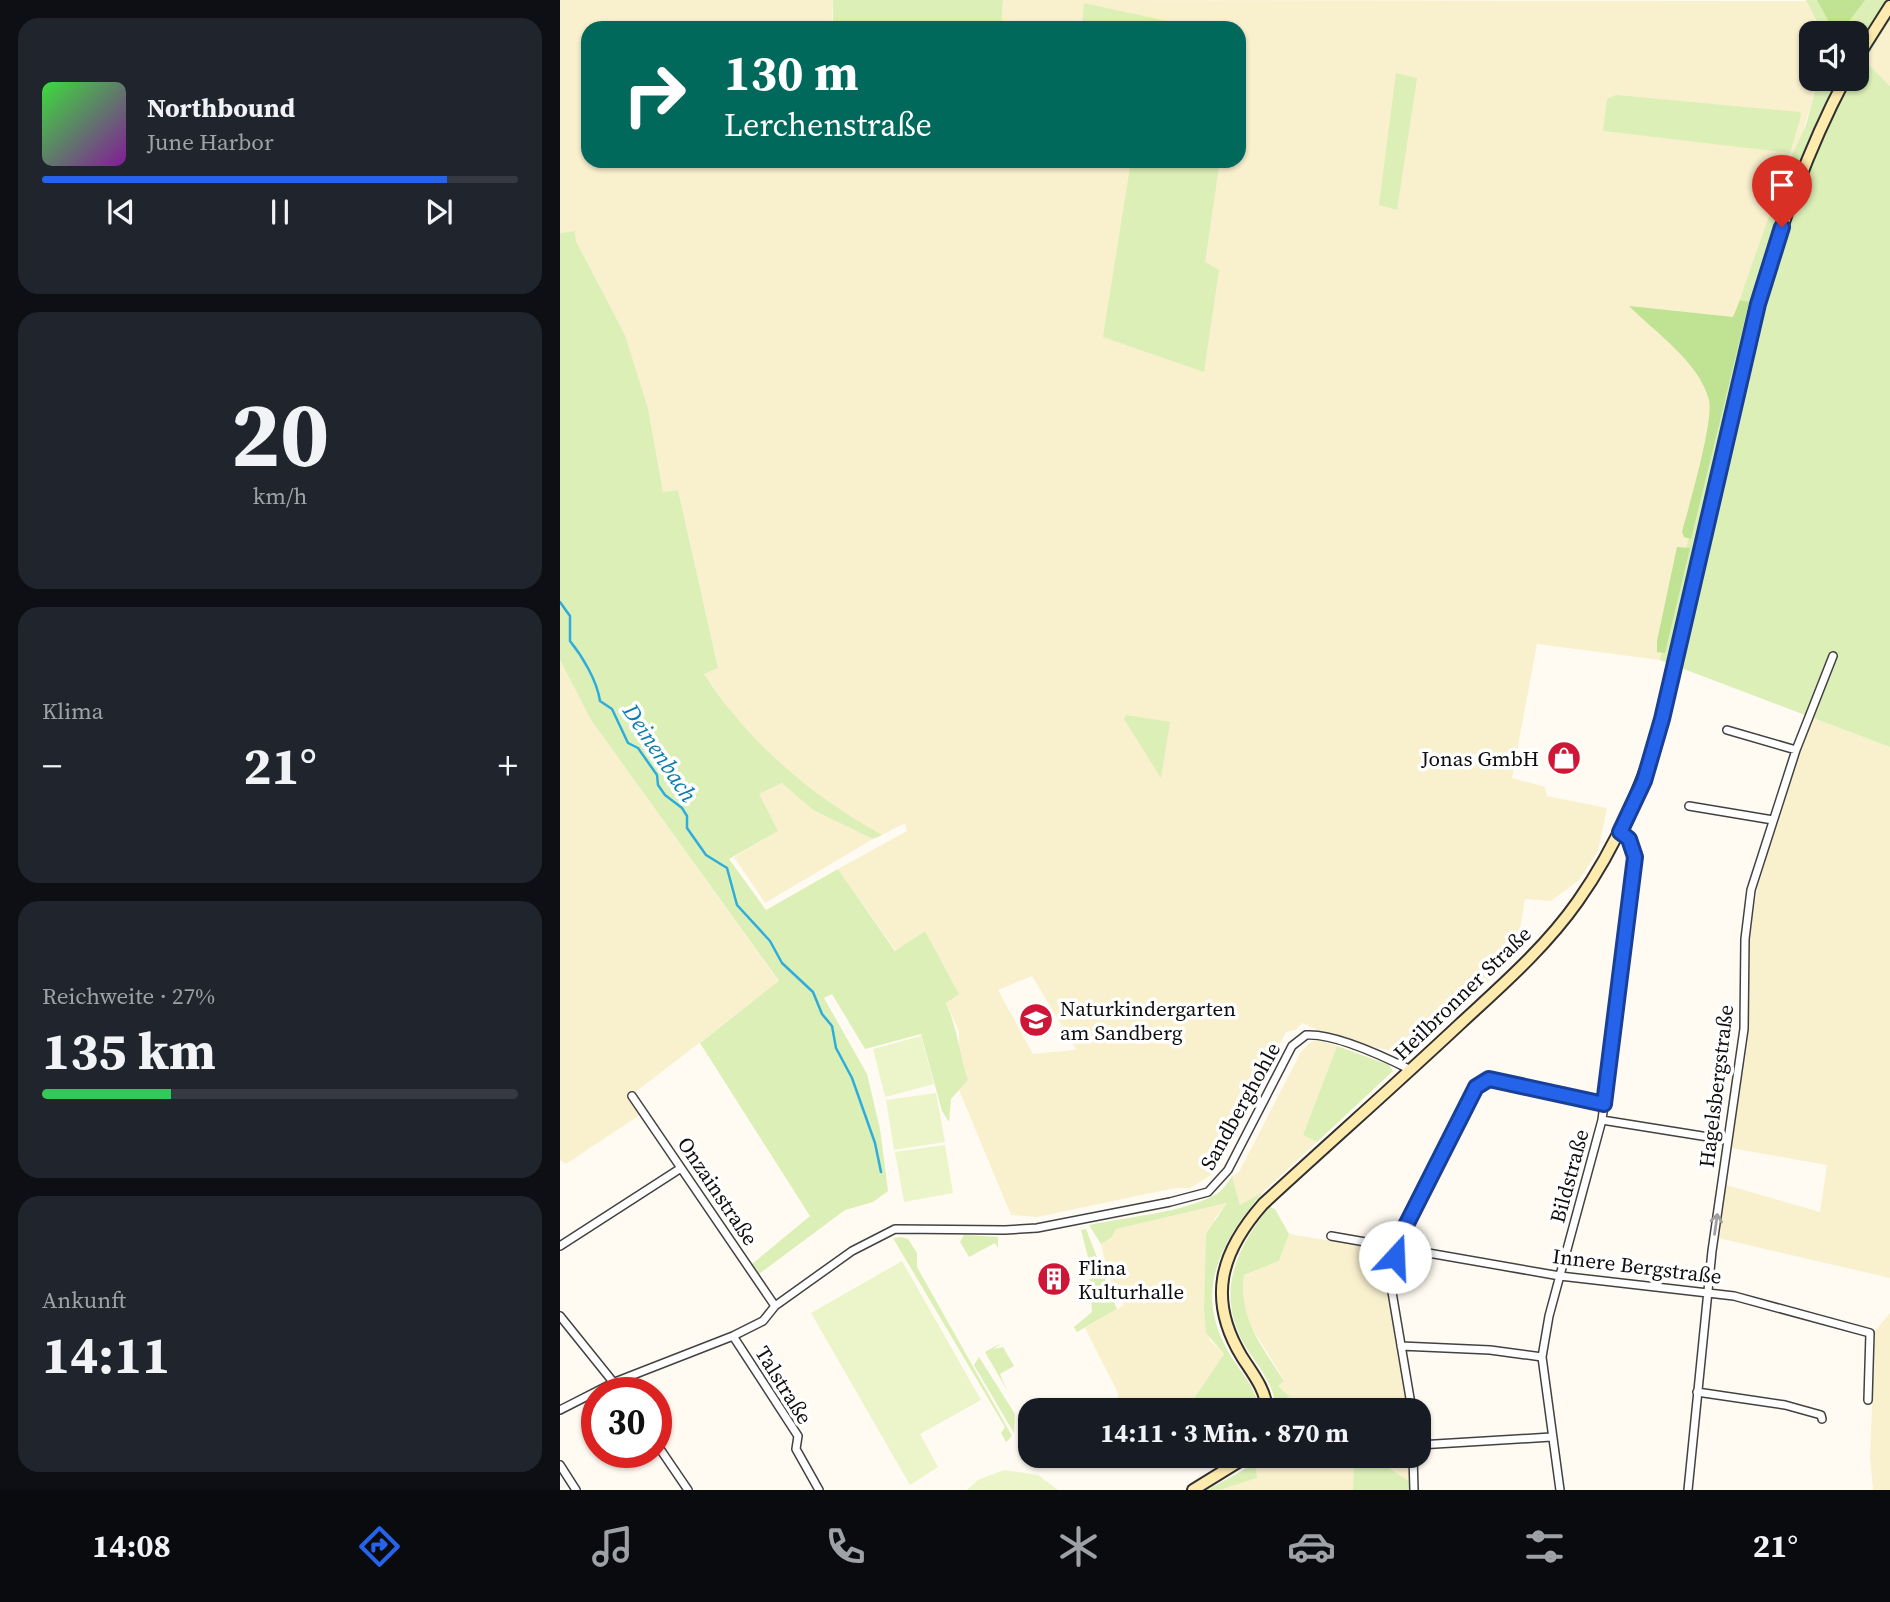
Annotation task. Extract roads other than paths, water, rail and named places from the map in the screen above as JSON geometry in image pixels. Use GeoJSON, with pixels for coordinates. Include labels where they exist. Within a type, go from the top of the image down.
{"type":"FeatureCollection","features":[{"type":"Feature","properties":{"kind":"main road"},"geometry":{"type":"LineString","coordinates":[[1869,39],[1890,6]]}},
{"type":"Feature","properties":{"kind":"main road","name":"Heilbronner Straße"},"geometry":{"type":"LineString","coordinates":[[1264,1398],[1259,1382],[1231,1339],[1223,1314],[1223,1271],[1242,1228],[1263,1204],[1509,979],[1553,932],[1589,884],[1620,832],[1644,781],[1702,554],[1758,304],[1775,246],[1815,139],[1839,91]]}},
{"type":"Feature","properties":{"kind":"main road"},"geometry":{"type":"LineString","coordinates":[[1193,1490],[1229,1468]]}},
{"type":"Feature","properties":{"kind":"street","name":"Hagelsbergstraße"},"geometry":{"type":"LineString","coordinates":[[1688,1490],[1727,1140],[1744,1028],[1745,939],[1751,890],[1796,750],[1833,656]]}},
{"type":"Feature","properties":{"kind":"street"},"geometry":{"type":"LineString","coordinates":[[1727,730],[1796,750]]}},
{"type":"Feature","properties":{"kind":"street"},"geometry":{"type":"LineString","coordinates":[[1689,806],[1773,820]]}},
{"type":"Feature","properties":{"kind":"street","name":"Bildstraße"},"geometry":{"type":"LineString","coordinates":[[1560,1490],[1542,1357],[1560,1276],[1602,1119],[1635,857],[1629,839],[1620,832]]}},
{"type":"Feature","properties":{"kind":"street","name":"Sandberghohle"},"geometry":{"type":"LineString","coordinates":[[775,1306],[852,1251],[895,1229],[1012,1230],[1170,1202],[1208,1192],[1228,1170],[1293,1046],[1306,1035],[1325,1038],[1390,1060],[1410,1070]]}},
{"type":"Feature","properties":{"kind":"street"},"geometry":{"type":"LineString","coordinates":[[1410,1398],[1392,1292],[1395,1247],[1476,1087],[1489,1079],[1604,1104]]}},
{"type":"Feature","properties":{"kind":"street","name":"Onzainstraße"},"geometry":{"type":"LineString","coordinates":[[632,1096],[775,1306]]}},
{"type":"Feature","properties":{"kind":"street"},"geometry":{"type":"LineString","coordinates":[[1602,1119],[1727,1140]]}},
{"type":"Feature","properties":{"kind":"street"},"geometry":{"type":"LineString","coordinates":[[560,1246],[681,1168]]}},
{"type":"Feature","properties":{"kind":"street","name":"Innere Bergstraße"},"geometry":{"type":"LineString","coordinates":[[1331,1236],[1560,1276],[1709,1292],[1748,1299],[1870,1333],[1868,1400]]}},
{"type":"Feature","properties":{"kind":"street"},"geometry":{"type":"LineString","coordinates":[[628,1377],[733,1336],[763,1321],[775,1306]]}},
{"type":"Feature","properties":{"kind":"street"},"geometry":{"type":"LineString","coordinates":[[560,1315],[611,1377]]}},
{"type":"Feature","properties":{"kind":"street","name":"Talstraße"},"geometry":{"type":"LineString","coordinates":[[733,1336],[798,1436],[796,1449],[820,1490]]}},
{"type":"Feature","properties":{"kind":"street"},"geometry":{"type":"LineString","coordinates":[[1401,1346],[1490,1350],[1542,1357]]}},
{"type":"Feature","properties":{"kind":"street"},"geometry":{"type":"LineString","coordinates":[[1697,1392],[1785,1405],[1821,1415],[1822,1419]]}},
{"type":"Feature","properties":{"kind":"street"},"geometry":{"type":"LineString","coordinates":[[560,1410],[581,1399]]}},
{"type":"Feature","properties":{"kind":"street"},"geometry":{"type":"LineString","coordinates":[[1431,1444],[1551,1437]]}},
{"type":"Feature","properties":{"kind":"street"},"geometry":{"type":"LineString","coordinates":[[560,1465],[576,1490]]}},
{"type":"Feature","properties":{"kind":"street"},"geometry":{"type":"LineString","coordinates":[[672,1466],[688,1490]]}},
{"type":"Feature","properties":{"kind":"street"},"geometry":{"type":"LineString","coordinates":[[1413,1468],[1414,1490]]}},
{"type":"Feature","properties":{"kind":"waterway","name":"Deinenbach"},"geometry":{"type":"LineString","coordinates":[[560,602],[570,616],[570,641],[589,670],[600,701],[612,709],[628,743],[638,748],[657,775],[658,785],[665,795],[682,808],[687,816],[687,828],[706,855],[727,868],[737,905],[770,941],[782,963],[813,992],[822,1014],[832,1026],[836,1048],[852,1078],[875,1143],[881,1172]]}},
{"type":"Feature","properties":{"kind":"place","name":"Jonas GmbH"},"geometry":{"type":"Point","coordinates":[1564,758]}},
{"type":"Feature","properties":{"kind":"place","name":"Naturkindergarten am Sandberg"},"geometry":{"type":"Point","coordinates":[1036,1020]}},
{"type":"Feature","properties":{"kind":"place","name":"Flina Kulturhalle"},"geometry":{"type":"Point","coordinates":[1054,1279]}}]}
